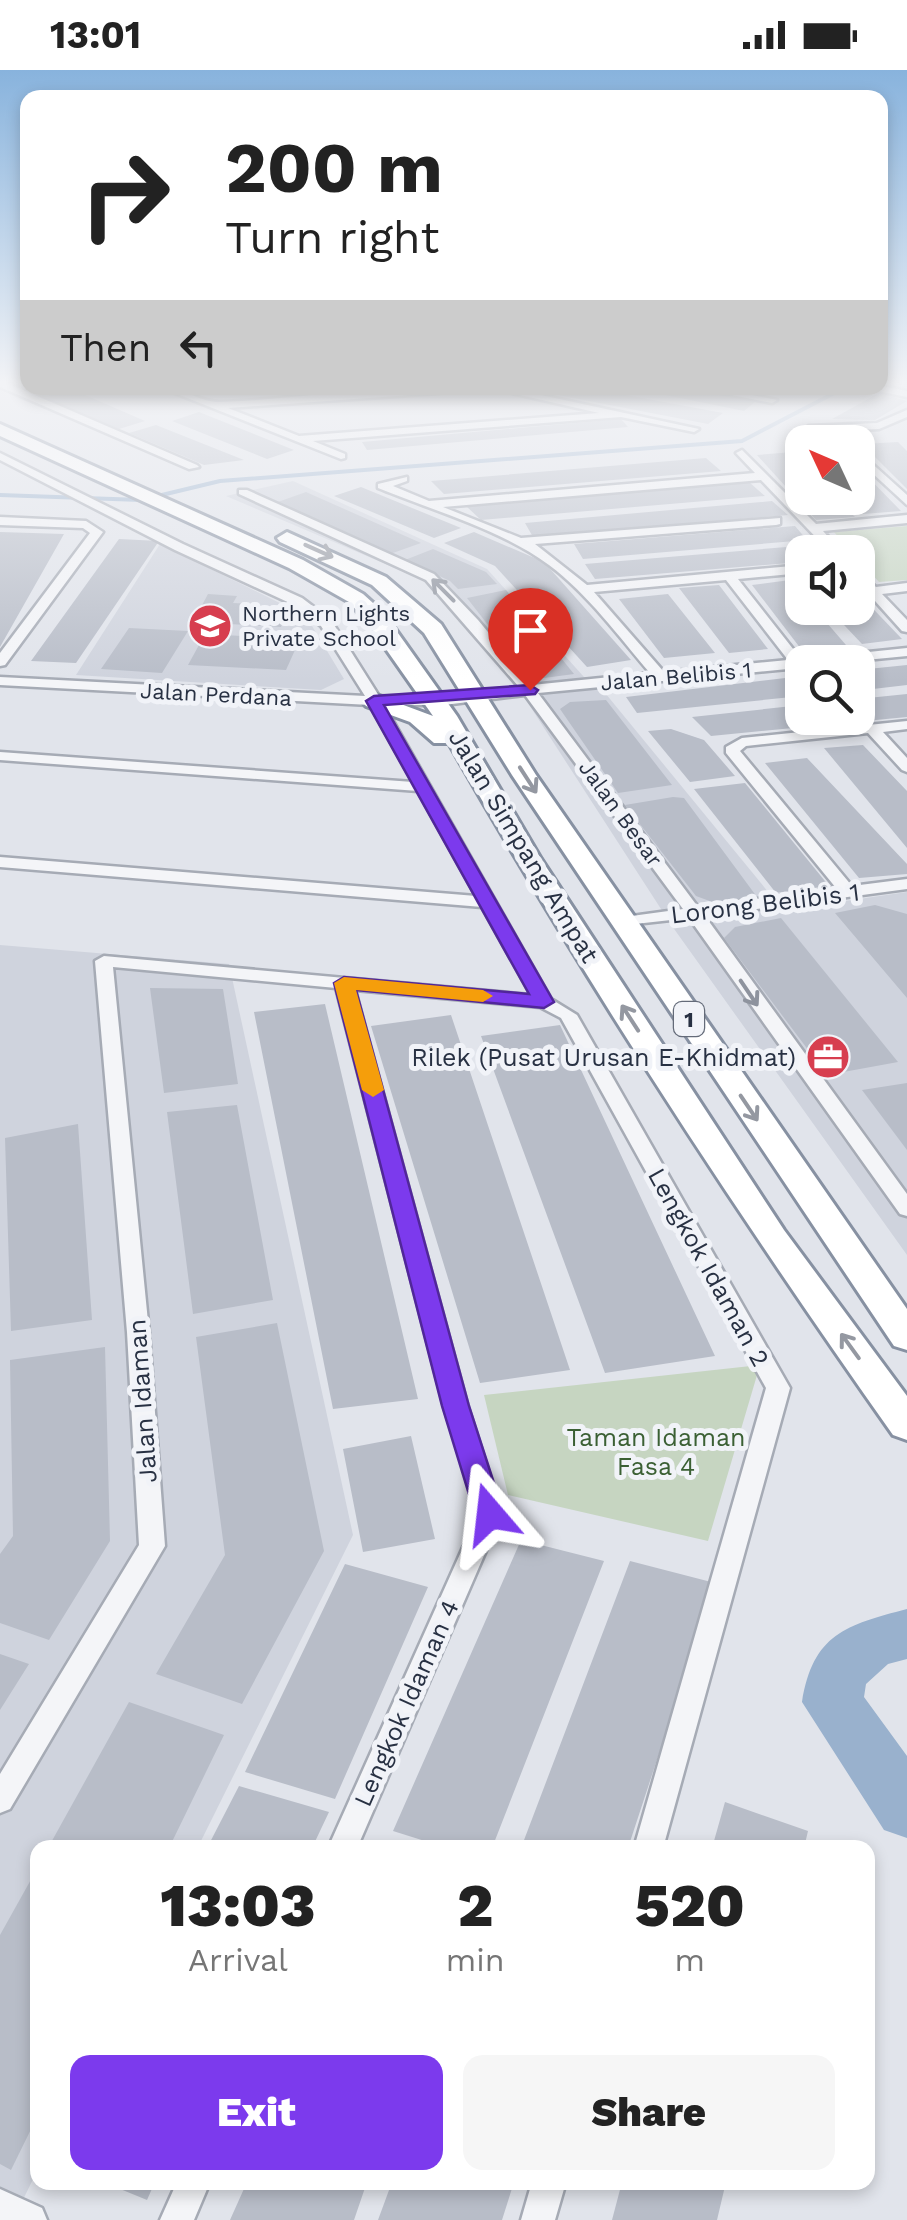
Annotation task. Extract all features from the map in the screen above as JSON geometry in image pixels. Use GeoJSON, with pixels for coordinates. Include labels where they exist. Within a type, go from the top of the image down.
{"type":"FeatureCollection","features":[{"type":"Feature","properties":{"kind":"highway","name":"Jalan Simpang Ampat"},"geometry":{"type":"LineString","coordinates":[[116,480],[296,564],[356,598],[375,616],[445,716],[484,788],[772,1238],[907,1425]]}},
{"type":"Feature","properties":{"kind":"highway","name":"Jalan Simpang Ampat"},"geometry":{"type":"LineString","coordinates":[[158,480],[379,581],[433,629],[622,922],[907,1337]]}},
{"type":"Feature","properties":{"kind":"highway"},"geometry":{"type":"LineString","coordinates":[[374,701],[405,679],[407,662]]}},
{"type":"Feature","properties":{"kind":"highway"},"geometry":{"type":"LineString","coordinates":[[374,701],[412,710],[426,719],[484,788]]}},
{"type":"Feature","properties":{"kind":"street","name":"Lengkok Idaman 2"},"geometry":{"type":"LineString","coordinates":[[46,480],[313,610],[335,634],[544,1002],[568,1015],[778,1388],[650,1840]]}},
{"type":"Feature","properties":{"kind":"street"},"geometry":{"type":"LineString","coordinates":[[399,480],[382,486],[520,542],[556,565],[584,589],[662,678]]}},
{"type":"Feature","properties":{"kind":"street"},"geometry":{"type":"LineString","coordinates":[[426,504],[712,480]]}},
{"type":"Feature","properties":{"kind":"street"},"geometry":{"type":"LineString","coordinates":[[768,480],[819,535]]}},
{"type":"Feature","properties":{"kind":"street"},"geometry":{"type":"LineString","coordinates":[[885,480],[907,501]]}},
{"type":"Feature","properties":{"kind":"street","name":"Jalan Besar"},"geometry":{"type":"LineString","coordinates":[[243,492],[430,578],[530,690],[694,912],[811,1084],[907,1209]]}},
{"type":"Feature","properties":{"kind":"street"},"geometry":{"type":"LineString","coordinates":[[812,528],[907,519]]}},
{"type":"Feature","properties":{"kind":"street"},"geometry":{"type":"LineString","coordinates":[[0,521],[95,528],[97,532],[0,662]]}},
{"type":"Feature","properties":{"kind":"street"},"geometry":{"type":"LineString","coordinates":[[520,542],[776,522]]}},
{"type":"Feature","properties":{"kind":"street"},"geometry":{"type":"LineString","coordinates":[[584,589],[785,571]]}},
{"type":"Feature","properties":{"kind":"street"},"geometry":{"type":"LineString","coordinates":[[729,576],[788,645]]}},
{"type":"Feature","properties":{"kind":"street"},"geometry":{"type":"LineString","coordinates":[[875,590],[907,588]]}},
{"type":"Feature","properties":{"kind":"street"},"geometry":{"type":"LineString","coordinates":[[875,593],[907,628]]}},
{"type":"Feature","properties":{"kind":"street","name":"Jalan Belibis 1"},"geometry":{"type":"LineString","coordinates":[[875,655],[907,652]]}},
{"type":"Feature","properties":{"kind":"street","name":"Jalan Belibis 1"},"geometry":{"type":"LineString","coordinates":[[474,695],[785,665]]}},
{"type":"Feature","properties":{"kind":"street","name":"Jalan Perdana"},"geometry":{"type":"LineString","coordinates":[[0,681],[374,701],[474,695]]}},
{"type":"Feature","properties":{"kind":"street"},"geometry":{"type":"LineString","coordinates":[[875,728],[907,724]]}},
{"type":"Feature","properties":{"kind":"street"},"geometry":{"type":"LineString","coordinates":[[875,732],[907,768]]}},
{"type":"Feature","properties":{"kind":"street"},"geometry":{"type":"LineString","coordinates":[[806,735],[742,742],[730,750],[848,892]]}},
{"type":"Feature","properties":{"kind":"street"},"geometry":{"type":"LineString","coordinates":[[0,756],[423,787]]}},
{"type":"Feature","properties":{"kind":"street"},"geometry":{"type":"LineString","coordinates":[[0,862],[487,902]]}},
{"type":"Feature","properties":{"kind":"street","name":"Lorong Belibis 1"},"geometry":{"type":"LineString","coordinates":[[622,922],[906,885]]}},
{"type":"Feature","properties":{"kind":"street","name":"Jalan Idaman"},"geometry":{"type":"LineString","coordinates":[[0,1800],[152,1546],[138,1332],[104,961],[344,983]]}},
{"type":"Feature","properties":{"kind":"street"},"geometry":{"type":"LineString","coordinates":[[344,983],[544,1002]]}},
{"type":"Feature","properties":{"kind":"street","name":"Lengkok Idaman 4"},"geometry":{"type":"LineString","coordinates":[[344,983],[456,1406],[490,1514],[346,1840]]}},
{"type":"Feature","properties":{"kind":"street"},"geometry":{"type":"LineString","coordinates":[[177,2220],[190,2190]]}},
{"type":"Feature","properties":{"kind":"street"},"geometry":{"type":"LineString","coordinates":[[538,2220],[547,2190]]}},
{"type":"Feature","properties":{"kind":"street"},"geometry":{"type":"LineString","coordinates":[[0,2206],[30,2220]]}},
{"type":"Feature","properties":{"kind":"shaded area"},"geometry":{"type":"Polygon","coordinates":[[[293,481],[487,569],[584,677],[601,688],[783,910],[907,892],[907,1255],[672,926],[515,683],[430,583],[226,496],[293,481]]]}},
{"type":"Feature","properties":{"kind":"shaded area","name":"Northern Lights Private School"},"geometry":{"type":"Polygon","coordinates":[[[160,544],[306,616],[344,679],[321,690],[76,675],[160,544]]]}},
{"type":"Feature","properties":{"kind":"shaded area"},"geometry":{"type":"Polygon","coordinates":[[[0,945],[229,964],[353,1535],[201,1840],[30,1840],[30,2185],[13,2220],[0,2220],[0,945]]]}},
{"type":"Feature","properties":{"kind":"green space"},"geometry":{"type":"Polygon","coordinates":[[[907,526],[907,580],[879,582],[875,578],[875,535],[834,532],[907,526]]]}},
{"type":"Feature","properties":{"kind":"green space","name":"Taman Idaman Fasa 4"},"geometry":{"type":"Polygon","coordinates":[[[760,1365],[708,1541],[508,1495],[484,1395],[760,1365]]]}},
{"type":"Feature","properties":{"kind":"building"},"geometry":{"type":"Polygon","coordinates":[[[439,480],[609,480],[444,494],[431,481],[439,480]]]}},
{"type":"Feature","properties":{"kind":"building"},"geometry":{"type":"Polygon","coordinates":[[[749,482],[765,496],[481,520],[466,506],[749,482]]]}},
{"type":"Feature","properties":{"kind":"building"},"geometry":{"type":"Polygon","coordinates":[[[875,484],[901,511],[875,513],[875,484]]]}},
{"type":"Feature","properties":{"kind":"building"},"geometry":{"type":"Polygon","coordinates":[[[361,487],[461,528],[434,538],[334,496],[361,487]]]}},
{"type":"Feature","properties":{"kind":"building"},"geometry":{"type":"Polygon","coordinates":[[[306,492],[421,543],[390,554],[275,503],[306,492]]]}},
{"type":"Feature","properties":{"kind":"building"},"geometry":{"type":"Polygon","coordinates":[[[772,501],[788,515],[533,537],[525,523],[772,501]]]}},
{"type":"Feature","properties":{"kind":"building"},"geometry":{"type":"Polygon","coordinates":[[[811,515],[853,515],[816,520],[811,515]]]}},
{"type":"Feature","properties":{"kind":"building"},"geometry":{"type":"Polygon","coordinates":[[[795,526],[803,535],[785,535],[785,542],[583,559],[574,544],[795,526]]]}},
{"type":"Feature","properties":{"kind":"building"},"geometry":{"type":"Polygon","coordinates":[[[0,532],[64,534],[0,647],[0,532]]]}},
{"type":"Feature","properties":{"kind":"building"},"geometry":{"type":"Polygon","coordinates":[[[474,532],[544,562],[631,660],[587,667],[495,566],[444,543],[474,532]]]}},
{"type":"Feature","properties":{"kind":"building"},"geometry":{"type":"Polygon","coordinates":[[[119,539],[159,541],[76,663],[31,661],[119,539]]]}},
{"type":"Feature","properties":{"kind":"building"},"geometry":{"type":"Polygon","coordinates":[[[785,547],[785,563],[595,579],[585,564],[785,547]]]}},
{"type":"Feature","properties":{"kind":"building"},"geometry":{"type":"Polygon","coordinates":[[[433,549],[486,572],[497,584],[458,589],[450,581],[405,560],[433,549]]]}},
{"type":"Feature","properties":{"kind":"building"},"geometry":{"type":"Polygon","coordinates":[[[785,581],[785,625],[829,625],[846,645],[798,645],[752,585],[785,581]]]}},
{"type":"Feature","properties":{"kind":"building"},"geometry":{"type":"Polygon","coordinates":[[[719,585],[768,649],[729,653],[679,588],[719,585]]]}},
{"type":"Feature","properties":{"kind":"building"},"geometry":{"type":"Polygon","coordinates":[[[506,590],[574,674],[544,678],[527,675],[467,598],[506,590]]]}},
{"type":"Feature","properties":{"kind":"building"},"geometry":{"type":"Polygon","coordinates":[[[208,594],[237,596],[233,603],[259,604],[284,619],[281,627],[193,622],[208,594]]]}},
{"type":"Feature","properties":{"kind":"building"},"geometry":{"type":"Polygon","coordinates":[[[668,594],[715,653],[664,658],[619,599],[668,594]]]}},
{"type":"Feature","properties":{"kind":"building"},"geometry":{"type":"Polygon","coordinates":[[[875,611],[902,639],[862,644],[844,625],[875,625],[875,611]]]}},
{"type":"Feature","properties":{"kind":"building"},"geometry":{"type":"Polygon","coordinates":[[[129,628],[188,631],[162,673],[101,669],[129,628]]]}},
{"type":"Feature","properties":{"kind":"building"},"geometry":{"type":"Polygon","coordinates":[[[205,634],[300,639],[286,670],[188,665],[205,634]]]}},
{"type":"Feature","properties":{"kind":"building"},"geometry":{"type":"Polygon","coordinates":[[[907,665],[907,685],[875,689],[875,668],[907,665]]]}},
{"type":"Feature","properties":{"kind":"building"},"geometry":{"type":"Polygon","coordinates":[[[785,678],[785,698],[637,713],[626,697],[785,678]]]}},
{"type":"Feature","properties":{"kind":"building"},"geometry":{"type":"Polygon","coordinates":[[[907,694],[907,717],[875,720],[875,697],[907,694]]]}},
{"type":"Feature","properties":{"kind":"building"},"geometry":{"type":"Polygon","coordinates":[[[606,700],[672,785],[618,793],[560,709],[570,702],[606,700]]]}},
{"type":"Feature","properties":{"kind":"building"},"geometry":{"type":"Polygon","coordinates":[[[785,707],[785,729],[711,736],[692,717],[785,707]]]}},
{"type":"Feature","properties":{"kind":"building"},"geometry":{"type":"Polygon","coordinates":[[[671,729],[704,740],[735,776],[690,782],[648,731],[671,729]]]}},
{"type":"Feature","properties":{"kind":"building"},"geometry":{"type":"Polygon","coordinates":[[[863,745],[907,791],[907,848],[824,748],[863,745]]]}},
{"type":"Feature","properties":{"kind":"building"},"geometry":{"type":"Polygon","coordinates":[[[807,758],[907,864],[907,874],[859,878],[765,763],[807,758]]]}},
{"type":"Feature","properties":{"kind":"building"},"geometry":{"type":"Polygon","coordinates":[[[745,783],[829,886],[776,893],[694,789],[745,783]]]}},
{"type":"Feature","properties":{"kind":"building"},"geometry":{"type":"Polygon","coordinates":[[[684,798],[757,897],[715,903],[696,896],[625,805],[684,798]]]}},
{"type":"Feature","properties":{"kind":"building"},"geometry":{"type":"Polygon","coordinates":[[[875,905],[907,914],[907,998],[835,913],[875,905]]]}},
{"type":"Feature","properties":{"kind":"building"},"geometry":{"type":"Polygon","coordinates":[[[781,918],[898,1062],[827,1075],[724,938],[735,927],[781,918]]]}},
{"type":"Feature","properties":{"kind":"building"},"geometry":{"type":"Polygon","coordinates":[[[150,988],[223,989],[238,1084],[164,1093],[150,988]]]}},
{"type":"Feature","properties":{"kind":"building"},"geometry":{"type":"Polygon","coordinates":[[[325,1004],[418,1399],[333,1409],[254,1012],[325,1004]]]}},
{"type":"Feature","properties":{"kind":"building"},"geometry":{"type":"Polygon","coordinates":[[[451,1015],[570,1370],[480,1383],[371,1026],[451,1015]]]}},
{"type":"Feature","properties":{"kind":"building"},"geometry":{"type":"Polygon","coordinates":[[[560,1025],[715,1356],[605,1373],[481,1036],[560,1025]]]}},
{"type":"Feature","properties":{"kind":"building"},"geometry":{"type":"Polygon","coordinates":[[[907,1083],[907,1150],[862,1090],[907,1083]]]}},
{"type":"Feature","properties":{"kind":"building"},"geometry":{"type":"Polygon","coordinates":[[[237,1105],[273,1300],[193,1314],[167,1112],[237,1105]]]}},
{"type":"Feature","properties":{"kind":"building"},"geometry":{"type":"Polygon","coordinates":[[[78,1124],[92,1320],[11,1331],[5,1138],[78,1124]]]}},
{"type":"Feature","properties":{"kind":"building"},"geometry":{"type":"Polygon","coordinates":[[[277,1323],[324,1551],[242,1704],[156,1674],[225,1555],[196,1337],[277,1323]]]}},
{"type":"Feature","properties":{"kind":"building"},"geometry":{"type":"Polygon","coordinates":[[[105,1347],[110,1541],[49,1640],[0,1623],[0,1554],[13,1536],[10,1360],[105,1347]]]}},
{"type":"Feature","properties":{"kind":"building"},"geometry":{"type":"Polygon","coordinates":[[[411,1436],[435,1539],[363,1552],[343,1449],[411,1436]]]}},
{"type":"Feature","properties":{"kind":"building"},"geometry":{"type":"Polygon","coordinates":[[[521,1540],[604,1561],[495,1840],[422,1840],[393,1831],[521,1540]]]}},
{"type":"Feature","properties":{"kind":"building"},"geometry":{"type":"Polygon","coordinates":[[[630,1561],[715,1583],[631,1840],[524,1840],[630,1561]]]}},
{"type":"Feature","properties":{"kind":"building"},"geometry":{"type":"Polygon","coordinates":[[[345,1564],[428,1587],[335,1799],[245,1772],[345,1564]]]}},
{"type":"Feature","properties":{"kind":"building"},"geometry":{"type":"Polygon","coordinates":[[[0,1654],[29,1664],[0,1710],[0,1654]]]}},
{"type":"Feature","properties":{"kind":"building"},"geometry":{"type":"Polygon","coordinates":[[[129,1702],[224,1735],[173,1840],[52,1840],[129,1702]]]}},
{"type":"Feature","properties":{"kind":"building"},"geometry":{"type":"Polygon","coordinates":[[[239,1786],[329,1812],[316,1840],[211,1840],[239,1786]]]}},
{"type":"Feature","properties":{"kind":"building"},"geometry":{"type":"Polygon","coordinates":[[[725,1802],[808,1831],[806,1840],[714,1840],[725,1802]]]}},
{"type":"Feature","properties":{"kind":"building"},"geometry":{"type":"Polygon","coordinates":[[[30,1881],[30,2131],[11,2170],[0,2164],[0,1935],[30,1881]]]}},
{"type":"Feature","properties":{"kind":"building"},"geometry":{"type":"Polygon","coordinates":[[[123,2190],[151,2190],[147,2200],[123,2190]]]}},
{"type":"Feature","properties":{"kind":"building"},"geometry":{"type":"Polygon","coordinates":[[[243,2190],[364,2190],[354,2220],[230,2220],[243,2190]]]}},
{"type":"Feature","properties":{"kind":"building"},"geometry":{"type":"Polygon","coordinates":[[[389,2190],[511,2190],[502,2220],[378,2220],[389,2190]]]}},
{"type":"Feature","properties":{"kind":"building"},"geometry":{"type":"Polygon","coordinates":[[[620,2190],[724,2190],[717,2220],[612,2220],[620,2190]]]}},
{"type":"Feature","properties":{"kind":"waterway"},"geometry":{"type":"LineString","coordinates":[[0,495],[141,500],[229,480]]}},
{"type":"Feature","properties":{"kind":"waterway"},"geometry":{"type":"LineString","coordinates":[[907,1634],[870,1644],[837,1672],[833,1702],[907,1809]]}},
{"type":"Feature","properties":{"kind":"slow traffic"},"geometry":{"type":"LineString","coordinates":[[373,1090],[344,983],[483,996]]}},
{"type":"Feature","properties":{"kind":"place","name":"Northern Lights Private School"},"geometry":{"type":"Point","coordinates":[210,626]}},
{"type":"Feature","properties":{"kind":"place","name":"Rilek (Pusat Urusan E-Khidmat)"},"geometry":{"type":"Point","coordinates":[828,1057]}},
{"type":"Feature","properties":{"kind":"route"},"geometry":{"type":"LineString","coordinates":[[490,1514],[456,1406],[344,983],[544,1002],[374,701],[431,700],[472,692],[530,690]]}}]}
